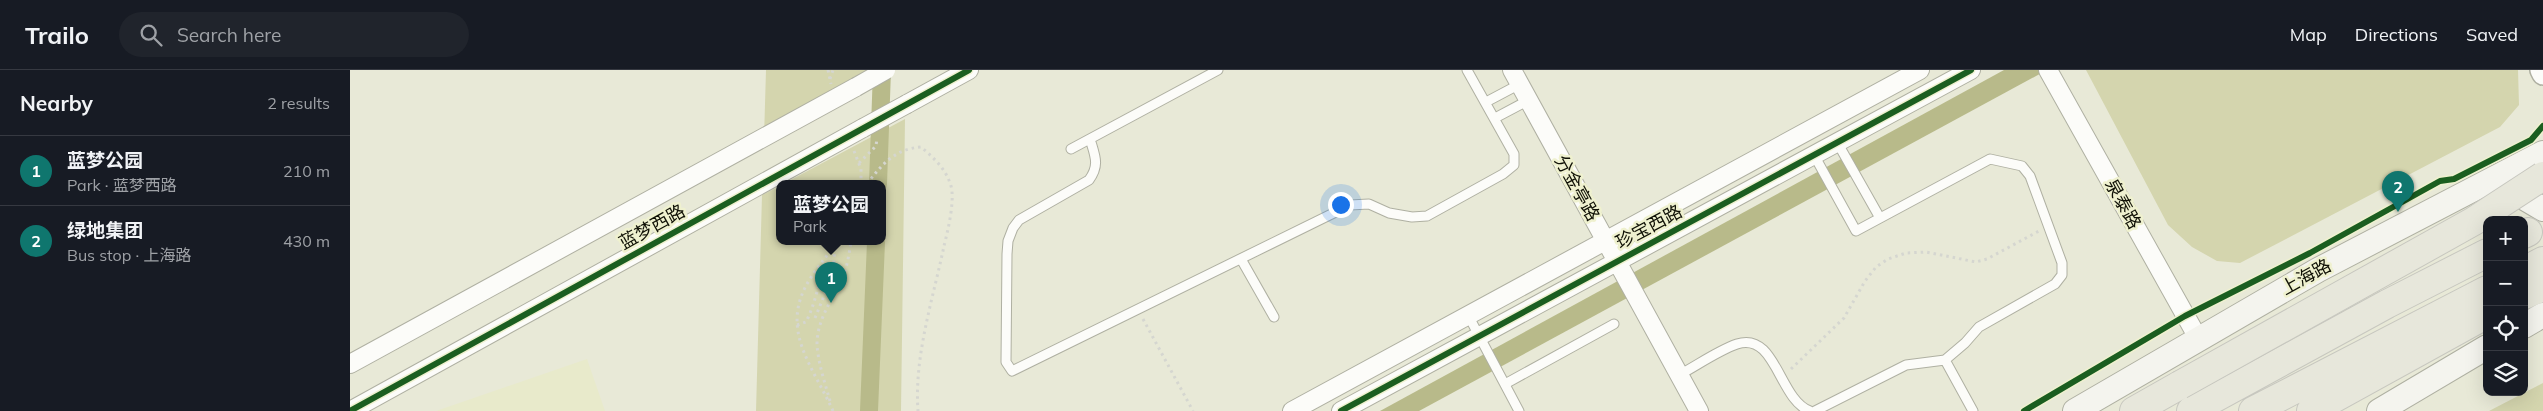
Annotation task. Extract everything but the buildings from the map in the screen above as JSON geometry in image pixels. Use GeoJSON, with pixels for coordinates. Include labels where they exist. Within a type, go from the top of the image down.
{"type":"FeatureCollection","features":[{"type":"Feature","properties":{"kind":"highway"},"geometry":{"type":"LineString","coordinates":[[2134,411],[2474,221],[2543,176]]}},
{"type":"Feature","properties":{"kind":"highway"},"geometry":{"type":"LineString","coordinates":[[2191,411],[2387,304],[2483,255]]}},
{"type":"Feature","properties":{"kind":"highway"},"geometry":{"type":"LineString","coordinates":[[2528,269],[2543,261]]}},
{"type":"Feature","properties":{"kind":"highway"},"geometry":{"type":"LineString","coordinates":[[2528,293],[2543,287]]}},
{"type":"Feature","properties":{"kind":"highway"},"geometry":{"type":"LineString","coordinates":[[2253,411],[2483,292]]}},
{"type":"Feature","properties":{"kind":"highway"},"geometry":{"type":"LineString","coordinates":[[2311,411],[2483,316]]}},
{"type":"Feature","properties":{"kind":"main road","name":"上海路"},"geometry":{"type":"LineString","coordinates":[[2075,411],[2318,270],[2543,153]]}},
{"type":"Feature","properties":{"kind":"main road"},"geometry":{"type":"LineString","coordinates":[[2318,270],[2467,198],[2497,191],[2521,196],[2543,209]]}},
{"type":"Feature","properties":{"kind":"main road"},"geometry":{"type":"LineString","coordinates":[[2528,324],[2543,315]]}},
{"type":"Feature","properties":{"kind":"main road"},"geometry":{"type":"LineString","coordinates":[[2528,334],[2543,326]]}},
{"type":"Feature","properties":{"kind":"main road"},"geometry":{"type":"LineString","coordinates":[[2381,411],[2483,349]]}},
{"type":"Feature","properties":{"kind":"main road"},"geometry":{"type":"LineString","coordinates":[[2381,411],[2483,358]]}},
{"type":"Feature","properties":{"kind":"street","name":"蓝梦西路"},"geometry":{"type":"LineString","coordinates":[[350,364],[886,70]]}},
{"type":"Feature","properties":{"kind":"street","name":"蓝梦西路"},"geometry":{"type":"LineString","coordinates":[[781,180],[870,132],[907,104],[969,70]]}},
{"type":"Feature","properties":{"kind":"street","name":"珍宝西路"},"geometry":{"type":"LineString","coordinates":[[1292,411],[1920,70]]}},
{"type":"Feature","properties":{"kind":"street","name":"珍宝西路"},"geometry":{"type":"LineString","coordinates":[[1341,411],[1971,70]]}},
{"type":"Feature","properties":{"kind":"street","name":"泉泰路"},"geometry":{"type":"LineString","coordinates":[[2048,70],[2198,338]]}},
{"type":"Feature","properties":{"kind":"street"},"geometry":{"type":"LineString","coordinates":[[2541,70],[2543,74]]}},
{"type":"Feature","properties":{"kind":"street","name":"分金亭路"},"geometry":{"type":"LineString","coordinates":[[1516,77],[1699,411]]}},
{"type":"Feature","properties":{"kind":"street","name":"蓝梦西路"},"geometry":{"type":"LineString","coordinates":[[350,411],[776,182]]}},
{"type":"Feature","properties":{"kind":"lane"},"geometry":{"type":"LineString","coordinates":[[1071,149],[1218,70]]}},
{"type":"Feature","properties":{"kind":"lane"},"geometry":{"type":"LineString","coordinates":[[1090,139],[1096,170],[1089,180],[1020,220],[1008,241],[1006,362],[1012,371],[1024,367],[1350,205],[1369,204],[1389,213],[1412,218],[1427,216],[1503,174],[1514,165],[1514,154],[1468,70]]}},
{"type":"Feature","properties":{"kind":"lane"},"geometry":{"type":"LineString","coordinates":[[1486,102],[1516,77]]}},
{"type":"Feature","properties":{"kind":"lane"},"geometry":{"type":"LineString","coordinates":[[1495,118],[1529,100]]}},
{"type":"Feature","properties":{"kind":"lane"},"geometry":{"type":"LineString","coordinates":[[1837,142],[1880,218]]}},
{"type":"Feature","properties":{"kind":"lane"},"geometry":{"type":"LineString","coordinates":[[1814,155],[1856,231],[1990,159],[1999,159],[2022,166],[2030,176],[2062,263],[2062,275],[2055,284],[1979,327],[1965,343],[1944,360],[1906,365],[1815,411]]}},
{"type":"Feature","properties":{"kind":"lane"},"geometry":{"type":"LineString","coordinates":[[1241,259],[1274,317]]}},
{"type":"Feature","properties":{"kind":"lane"},"geometry":{"type":"LineString","coordinates":[[1468,315],[1519,411]]}},
{"type":"Feature","properties":{"kind":"lane"},"geometry":{"type":"LineString","coordinates":[[1505,384],[1614,324]]}},
{"type":"Feature","properties":{"kind":"lane"},"geometry":{"type":"LineString","coordinates":[[1679,375],[1737,344],[1748,342],[1760,346],[1767,352],[1794,402],[1810,411]]}},
{"type":"Feature","properties":{"kind":"lane"},"geometry":{"type":"LineString","coordinates":[[1944,360],[1973,411]]}},
{"type":"Feature","properties":{"kind":"path"},"geometry":{"type":"LineString","coordinates":[[830,79],[833,70]]}},
{"type":"Feature","properties":{"kind":"path"},"geometry":{"type":"LineString","coordinates":[[859,163],[876,146],[870,132]]}},
{"type":"Feature","properties":{"kind":"path"},"geometry":{"type":"LineString","coordinates":[[870,180],[886,161],[900,151],[921,147],[941,165],[952,187],[950,221],[921,355],[917,395],[918,411]]}},
{"type":"Feature","properties":{"kind":"path"},"geometry":{"type":"LineString","coordinates":[[1781,377],[1844,318],[1865,281],[1876,267],[1888,259],[1906,253],[1926,252],[1976,262],[2048,226]]}},
{"type":"Feature","properties":{"kind":"path"},"geometry":{"type":"LineString","coordinates":[[832,410],[805,356],[797,325],[797,307],[802,294],[835,245]]}},
{"type":"Feature","properties":{"kind":"path"},"geometry":{"type":"LineString","coordinates":[[815,318],[833,274],[836,245]]}},
{"type":"Feature","properties":{"kind":"path"},"geometry":{"type":"LineString","coordinates":[[832,410],[820,367],[817,343],[821,322],[843,278],[850,245]]}},
{"type":"Feature","properties":{"kind":"path"},"geometry":{"type":"LineString","coordinates":[[797,325],[806,322],[809,315],[821,279],[824,261]]}},
{"type":"Feature","properties":{"kind":"path"},"geometry":{"type":"LineString","coordinates":[[1138,310],[1193,411]]}},
{"type":"Feature","properties":{"kind":"path"},"geometry":{"type":"LineString","coordinates":[[809,315],[821,322]]}},
{"type":"Feature","properties":{"kind":"shaded area"},"geometry":{"type":"Polygon","coordinates":[[[766,70],[888,70],[764,138],[766,70]]]}},
{"type":"Feature","properties":{"kind":"shaded area"},"geometry":{"type":"Polygon","coordinates":[[[2004,70],[2047,70],[1419,411],[1380,411],[2004,70]]]}},
{"type":"Feature","properties":{"kind":"shaded area"},"geometry":{"type":"Polygon","coordinates":[[[2086,70],[2518,70],[2519,105],[2500,127],[2240,263],[2217,261],[2192,247],[2168,225],[2086,70]]]}},
{"type":"Feature","properties":{"kind":"shaded area"},"geometry":{"type":"Polygon","coordinates":[[[905,119],[901,411],[756,411],[762,195],[776,188],[776,245],[886,245],[886,180],[791,180],[905,119]]]}},
{"type":"Feature","properties":{"kind":"shaded area"},"geometry":{"type":"Polygon","coordinates":[[[587,359],[605,411],[436,411],[587,359]]]}},
{"type":"Feature","properties":{"kind":"shaded area"},"geometry":{"type":"Polygon","coordinates":[[[2543,383],[2543,411],[2489,411],[2518,396],[2528,396],[2528,391],[2543,383]]]}},
{"type":"Feature","properties":{"kind":"waterway"},"geometry":{"type":"LineString","coordinates":[[878,180],[882,70]]}},
{"type":"Feature","properties":{"kind":"waterway"},"geometry":{"type":"LineString","coordinates":[[869,411],[876,245]]}},
{"type":"Feature","properties":{"kind":"cycle path"},"geometry":{"type":"LineString","coordinates":[[350,411],[969,70]]}},
{"type":"Feature","properties":{"kind":"cycle path"},"geometry":{"type":"LineString","coordinates":[[1341,411],[1971,70]]}},
{"type":"Feature","properties":{"kind":"cycle path"},"geometry":{"type":"LineString","coordinates":[[2024,411],[2185,316],[2310,253],[2440,181],[2454,179],[2531,140],[2543,126]]}},
{"type":"Feature","properties":{"kind":"place","name":"绿地集团"},"geometry":{"type":"Point","coordinates":[2398,212]}},
{"type":"Feature","properties":{"kind":"place","name":"蓝梦公园"},"geometry":{"type":"Point","coordinates":[831,303]}}]}
